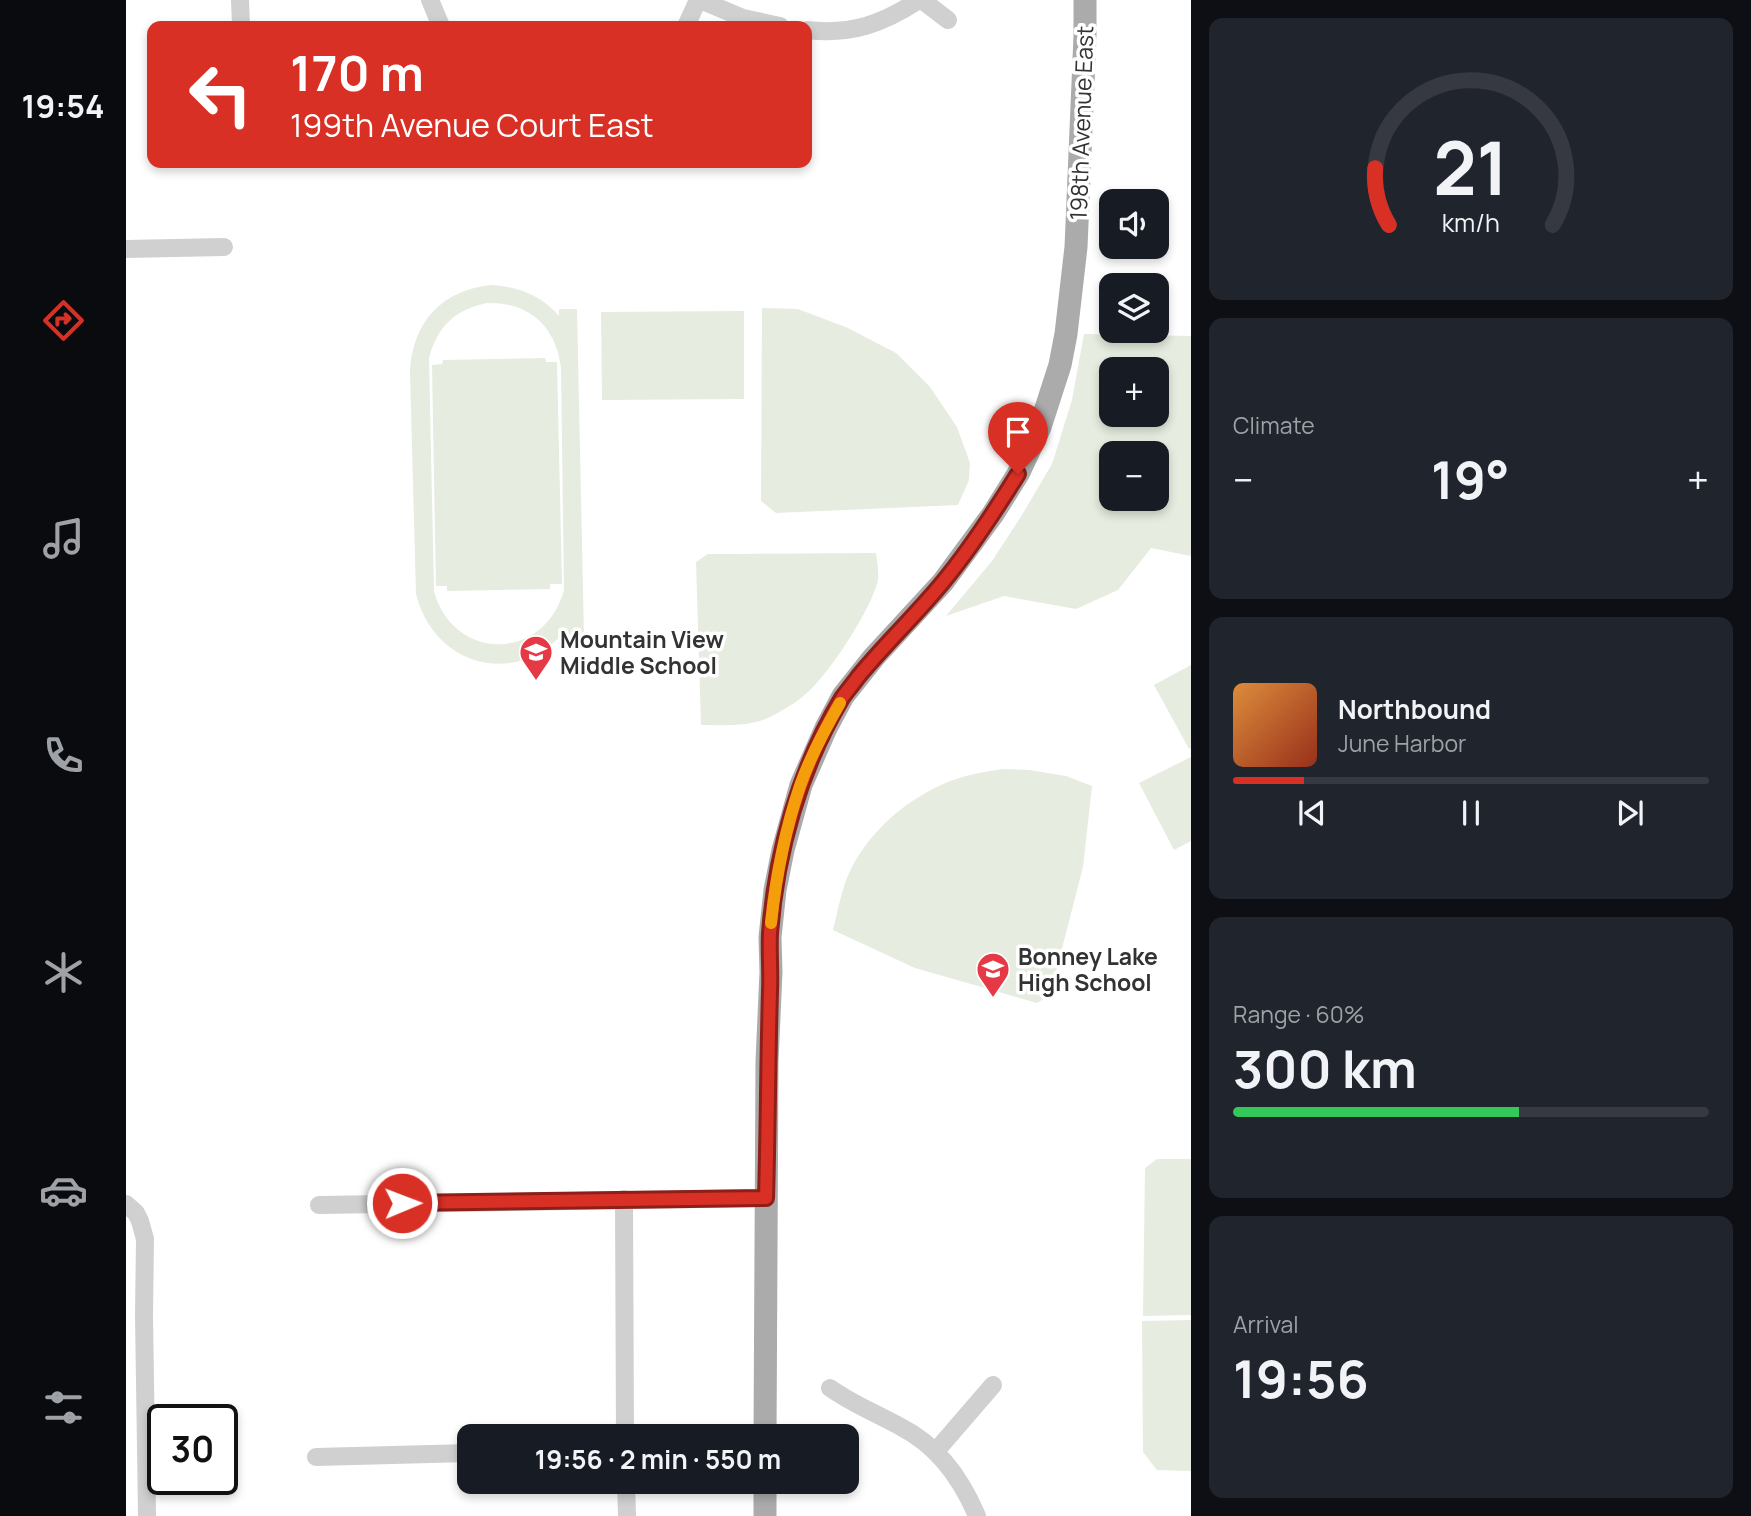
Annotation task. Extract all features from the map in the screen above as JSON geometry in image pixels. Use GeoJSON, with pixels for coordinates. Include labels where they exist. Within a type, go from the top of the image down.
{"type":"FeatureCollection","features":[{"type":"Feature","properties":{"kind":"main road","name":"198th Avenue East"},"geometry":{"type":"LineString","coordinates":[[765,1424],[770,936],[783,850],[801,785],[843,696],[874,657],[943,582],[993,514],[1018,474],[1040,427],[1060,366],[1076,247],[1085,0]]}},
{"type":"Feature","properties":{"kind":"main road"},"geometry":{"type":"LineString","coordinates":[[765,1494],[765,1516]]}},
{"type":"Feature","properties":{"kind":"street"},"geometry":{"type":"LineString","coordinates":[[240,0],[241,21]]}},
{"type":"Feature","properties":{"kind":"street"},"geometry":{"type":"LineString","coordinates":[[430,0],[439,21]]}},
{"type":"Feature","properties":{"kind":"street"},"geometry":{"type":"LineString","coordinates":[[688,21],[699,0],[757,21]]}},
{"type":"Feature","properties":{"kind":"street"},"geometry":{"type":"LineString","coordinates":[[812,30],[864,28],[881,22],[921,0],[948,20]]}},
{"type":"Feature","properties":{"kind":"street"},"geometry":{"type":"LineString","coordinates":[[126,249],[224,247]]}},
{"type":"Feature","properties":{"kind":"street"},"geometry":{"type":"LineString","coordinates":[[319,1205],[766,1198]]}},
{"type":"Feature","properties":{"kind":"street"},"geometry":{"type":"LineString","coordinates":[[624,1199],[625,1424]]}},
{"type":"Feature","properties":{"kind":"street"},"geometry":{"type":"LineString","coordinates":[[128,1206],[136,1213],[145,1239],[146,1516]]}},
{"type":"Feature","properties":{"kind":"street"},"geometry":{"type":"LineString","coordinates":[[936,1451],[993,1385]]}},
{"type":"Feature","properties":{"kind":"street"},"geometry":{"type":"LineString","coordinates":[[830,1388],[848,1401],[902,1427],[936,1451],[962,1487],[977,1516]]}},
{"type":"Feature","properties":{"kind":"street"},"geometry":{"type":"LineString","coordinates":[[316,1457],[457,1453]]}},
{"type":"Feature","properties":{"kind":"street"},"geometry":{"type":"LineString","coordinates":[[626,1494],[626,1516]]}},
{"type":"Feature","properties":{"kind":"shaded area"},"geometry":{"type":"Polygon","coordinates":[[[492,285],[520,290],[537,297],[559,316],[559,309],[577,309],[584,637],[566,638],[565,631],[545,649],[524,660],[501,664],[479,661],[458,653],[440,638],[426,619],[416,594],[410,371],[412,353],[424,323],[433,311],[445,301],[474,288],[492,285]],[[487,303],[457,315],[437,337],[429,358],[434,592],[445,615],[460,632],[479,641],[500,644],[520,641],[539,630],[554,613],[564,590],[561,368],[558,353],[553,340],[538,319],[516,307],[487,303]]]}},
{"type":"Feature","properties":{"kind":"shaded area"},"geometry":{"type":"Polygon","coordinates":[[[762,308],[798,309],[848,328],[896,353],[930,387],[957,427],[970,463],[969,480],[958,505],[776,513],[761,501],[762,308]]]}},
{"type":"Feature","properties":{"kind":"shaded area"},"geometry":{"type":"Polygon","coordinates":[[[744,311],[744,399],[602,400],[601,312],[744,311]]]}},
{"type":"Feature","properties":{"kind":"shaded area"},"geometry":{"type":"Polygon","coordinates":[[[1084,334],[1099,334],[1099,343],[1169,343],[1169,336],[1191,336],[1191,556],[1151,548],[1118,590],[1076,609],[1004,596],[946,616],[992,561],[1052,464],[1072,400],[1084,334]]]}},
{"type":"Feature","properties":{"kind":"shaded area"},"geometry":{"type":"Polygon","coordinates":[[[545,358],[546,362],[557,362],[562,584],[550,584],[550,589],[447,591],[447,586],[436,586],[432,365],[442,364],[443,360],[545,358]]]}},
{"type":"Feature","properties":{"kind":"shaded area"},"geometry":{"type":"Polygon","coordinates":[[[876,553],[878,580],[868,606],[842,650],[809,691],[788,707],[762,720],[736,725],[701,725],[696,562],[708,554],[876,553]]]}},
{"type":"Feature","properties":{"kind":"shaded area"},"geometry":{"type":"Polygon","coordinates":[[[1191,665],[1191,748],[1189,749],[1154,685],[1191,665]]]}},
{"type":"Feature","properties":{"kind":"shaded area"},"geometry":{"type":"Polygon","coordinates":[[[1191,757],[1191,841],[1174,850],[1139,783],[1191,757]]]}},
{"type":"Feature","properties":{"kind":"shaded area"},"geometry":{"type":"Polygon","coordinates":[[[1003,769],[1066,776],[1092,786],[1083,867],[1050,995],[1037,1003],[915,968],[833,930],[843,889],[852,867],[883,825],[911,802],[941,785],[971,775],[1003,769]]]}},
{"type":"Feature","properties":{"kind":"shaded area"},"geometry":{"type":"Polygon","coordinates":[[[1157,1159],[1191,1159],[1191,1315],[1143,1316],[1145,1168],[1157,1159]]]}},
{"type":"Feature","properties":{"kind":"shaded area"},"geometry":{"type":"Polygon","coordinates":[[[1191,1320],[1191,1471],[1157,1470],[1143,1452],[1142,1321],[1191,1320]]]}},
{"type":"Feature","properties":{"kind":"slow traffic"},"geometry":{"type":"LineString","coordinates":[[771,923],[783,850],[801,785],[840,703]]}},
{"type":"Feature","properties":{"kind":"place","name":"Mountain View Middle School"},"geometry":{"type":"Point","coordinates":[536,682]}},
{"type":"Feature","properties":{"kind":"place","name":"Bonney Lake High School"},"geometry":{"type":"Point","coordinates":[993,999]}},
{"type":"Feature","properties":{"kind":"route"},"geometry":{"type":"LineString","coordinates":[[402,1203],[766,1198],[770,936],[783,850],[801,785],[843,696],[874,657],[943,582],[993,514],[1018,474]]}}]}
